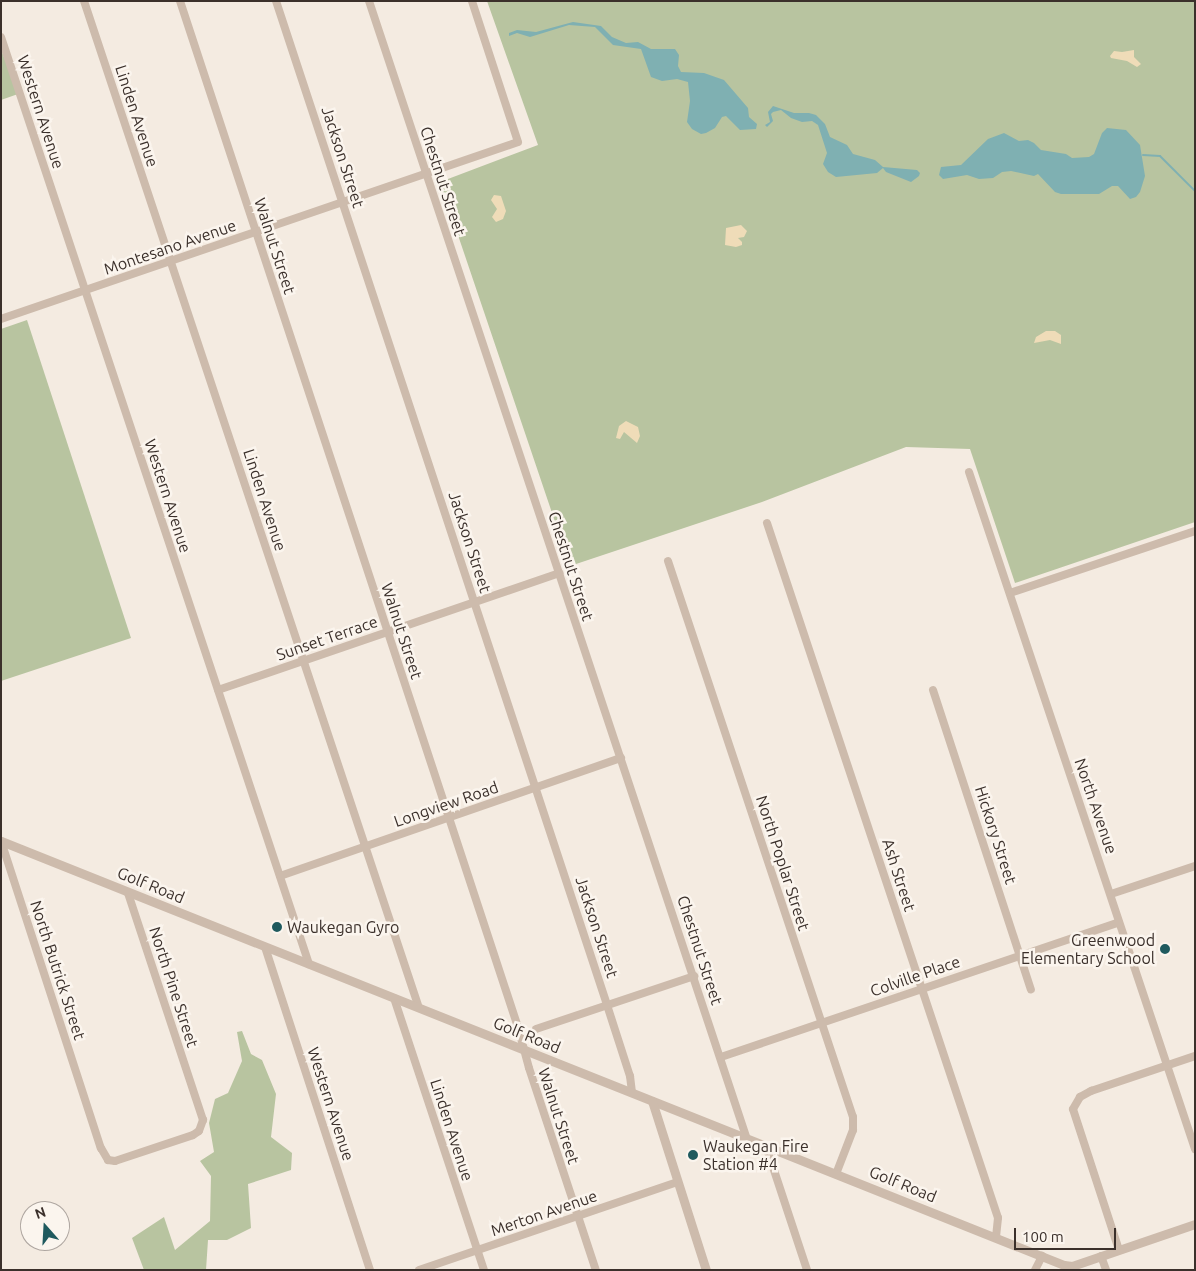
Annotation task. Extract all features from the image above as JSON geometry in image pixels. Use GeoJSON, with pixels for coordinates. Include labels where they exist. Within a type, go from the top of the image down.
{"type":"FeatureCollection","features":[{"type":"Feature","properties":{"kind":"street","name":"Linden Avenue"},"geometry":{"type":"LineString","coordinates":[[84,1],[418,1008]]}},
{"type":"Feature","properties":{"kind":"street","name":"Walnut Street"},"geometry":{"type":"LineString","coordinates":[[180,1],[596,1270]]}},
{"type":"Feature","properties":{"kind":"street","name":"Jackson Street"},"geometry":{"type":"LineString","coordinates":[[276,1],[607,1005],[630,1076],[632,1093]]}},
{"type":"Feature","properties":{"kind":"street","name":"Chestnut Street"},"geometry":{"type":"LineString","coordinates":[[369,1],[748,1139]]}},
{"type":"Feature","properties":{"kind":"street","name":"Montesano Avenue"},"geometry":{"type":"LineString","coordinates":[[1,319],[518,142],[472,1]]}},
{"type":"Feature","properties":{"kind":"street","name":"Western Avenue"},"geometry":{"type":"LineString","coordinates":[[1,37],[309,964]]}},
{"type":"Feature","properties":{"kind":"street","name":"North Avenue"},"geometry":{"type":"LineString","coordinates":[[969,472],[1195,1149]]}},
{"type":"Feature","properties":{"kind":"street","name":"Ash Street"},"geometry":{"type":"LineString","coordinates":[[767,523],[998,1218],[996,1237]]}},
{"type":"Feature","properties":{"kind":"street"},"geometry":{"type":"LineString","coordinates":[[1010,593],[1195,531]]}},
{"type":"Feature","properties":{"kind":"street","name":"North Poplar Street"},"geometry":{"type":"LineString","coordinates":[[668,561],[853,1117],[853,1130],[836,1174]]}},
{"type":"Feature","properties":{"kind":"street","name":"Sunset Terrace"},"geometry":{"type":"LineString","coordinates":[[218,690],[559,573]]}},
{"type":"Feature","properties":{"kind":"street","name":"Hickory Street"},"geometry":{"type":"LineString","coordinates":[[933,690],[1031,989]]}},
{"type":"Feature","properties":{"kind":"street","name":"Longview Road"},"geometry":{"type":"LineString","coordinates":[[280,876],[621,758]]}},
{"type":"Feature","properties":{"kind":"street","name":"Golf Road"},"geometry":{"type":"LineString","coordinates":[[1,841],[1064,1265],[1072,1266],[1195,1224]]}},
{"type":"Feature","properties":{"kind":"street","name":"North Butrick Street"},"geometry":{"type":"LineString","coordinates":[[1,841],[105,1157],[114,1161],[194,1135],[199,1131],[203,1120],[193,1090]]}},
{"type":"Feature","properties":{"kind":"street"},"geometry":{"type":"LineString","coordinates":[[1111,894],[1195,866]]}},
{"type":"Feature","properties":{"kind":"street","name":"North Pine Street"},"geometry":{"type":"LineString","coordinates":[[128,893],[193,1090]]}},
{"type":"Feature","properties":{"kind":"street","name":"Colville Place"},"geometry":{"type":"LineString","coordinates":[[721,1057],[922,987],[1119,922]]}},
{"type":"Feature","properties":{"kind":"street","name":"Western Avenue"},"geometry":{"type":"LineString","coordinates":[[265,947],[370,1270]]}},
{"type":"Feature","properties":{"kind":"street"},"geometry":{"type":"LineString","coordinates":[[536,1029],[694,976]]}},
{"type":"Feature","properties":{"kind":"street","name":"Linden Avenue"},"geometry":{"type":"LineString","coordinates":[[394,998],[484,1270]]}},
{"type":"Feature","properties":{"kind":"street"},"geometry":{"type":"LineString","coordinates":[[1119,1250],[1073,1109],[1080,1097],[1091,1091],[1195,1056]]}},
{"type":"Feature","properties":{"kind":"street"},"geometry":{"type":"LineString","coordinates":[[652,1101],[706,1270]]}},
{"type":"Feature","properties":{"kind":"street"},"geometry":{"type":"LineString","coordinates":[[766,1146],[807,1270]]}},
{"type":"Feature","properties":{"kind":"street","name":"Merton Avenue"},"geometry":{"type":"LineString","coordinates":[[419,1270],[678,1182]]}},
{"type":"Feature","properties":{"kind":"street"},"geometry":{"type":"LineString","coordinates":[[1035,1270],[1042,1256]]}},
{"type":"Feature","properties":{"kind":"street"},"geometry":{"type":"LineString","coordinates":[[1101,1256],[1106,1270]]}},
{"type":"Feature","properties":{"kind":"green space"},"geometry":{"type":"Polygon","coordinates":[[[487,1],[1195,1],[1195,522],[1015,583],[970,449],[906,447],[762,502],[570,566],[440,182],[538,145],[487,1]]]}},
{"type":"Feature","properties":{"kind":"green space"},"geometry":{"type":"Polygon","coordinates":[[[1,49],[18,94],[1,100],[1,49]]]}},
{"type":"Feature","properties":{"kind":"green space"},"geometry":{"type":"Polygon","coordinates":[[[27,320],[131,638],[1,681],[1,329],[27,320]]]}},
{"type":"Feature","properties":{"kind":"green space"},"geometry":{"type":"Polygon","coordinates":[[[242,1031],[251,1054],[262,1060],[276,1094],[271,1137],[292,1153],[291,1170],[248,1184],[251,1228],[227,1240],[208,1240],[206,1270],[144,1270],[132,1238],[164,1217],[175,1250],[210,1221],[211,1176],[200,1161],[214,1152],[209,1123],[215,1099],[228,1093],[242,1061],[237,1032],[242,1031]]]}},
{"type":"Feature","properties":{"kind":"sand"},"geometry":{"type":"Polygon","coordinates":[[[1134,50],[1134,57],[1141,64],[1137,67],[1127,61],[1111,58],[1110,56],[1114,51],[1134,50]]]}},
{"type":"Feature","properties":{"kind":"sand"},"geometry":{"type":"Polygon","coordinates":[[[494,195],[501,196],[506,211],[503,219],[496,222],[492,217],[497,209],[491,200],[494,195]]]}},
{"type":"Feature","properties":{"kind":"sand"},"geometry":{"type":"Polygon","coordinates":[[[741,225],[747,231],[744,237],[738,238],[742,245],[736,247],[725,245],[726,228],[741,225]]]}},
{"type":"Feature","properties":{"kind":"sand"},"geometry":{"type":"Polygon","coordinates":[[[1046,331],[1055,331],[1061,335],[1061,344],[1050,340],[1034,343],[1036,337],[1046,331]]]}},
{"type":"Feature","properties":{"kind":"sand"},"geometry":{"type":"Polygon","coordinates":[[[626,421],[638,427],[640,436],[637,443],[624,432],[620,439],[616,438],[619,426],[626,421]]]}},
{"type":"Feature","properties":{"kind":"water"},"geometry":{"type":"Polygon","coordinates":[[[573,22],[601,26],[612,37],[626,43],[638,42],[651,49],[675,49],[679,55],[678,66],[681,72],[704,73],[724,80],[748,108],[749,117],[757,124],[756,129],[740,130],[726,116],[722,117],[715,128],[706,133],[701,134],[692,129],[687,122],[690,101],[688,82],[677,79],[662,81],[651,77],[641,49],[613,45],[595,27],[569,25],[530,37],[517,33],[509,36],[509,33],[517,30],[536,32],[573,22]]]}},
{"type":"Feature","properties":{"kind":"water"},"geometry":{"type":"Polygon","coordinates":[[[773,106],[794,113],[816,115],[825,124],[830,137],[847,145],[853,154],[875,160],[883,167],[917,170],[920,173],[919,176],[911,182],[886,172],[883,168],[877,173],[836,177],[828,172],[823,164],[827,153],[818,125],[812,121],[802,122],[791,118],[781,110],[771,114],[773,121],[767,127],[765,125],[770,122],[768,112],[773,106]]]}},
{"type":"Feature","properties":{"kind":"water"},"geometry":{"type":"Polygon","coordinates":[[[1107,128],[1126,130],[1140,145],[1145,176],[1140,192],[1136,197],[1130,199],[1118,186],[1112,186],[1099,194],[1061,194],[1055,192],[1038,174],[1034,176],[1011,171],[1002,172],[993,178],[979,179],[967,175],[943,179],[939,175],[941,167],[961,165],[988,139],[1004,133],[1019,141],[1028,140],[1041,150],[1066,154],[1072,158],[1089,157],[1094,154],[1102,133],[1107,128]]]}},
{"type":"Feature","properties":{"kind":"waterway"},"geometry":{"type":"LineString","coordinates":[[1143,155],[1160,156],[1195,191]]}},
{"type":"Feature","properties":{"kind":"place","name":"Waukegan Gyro"},"geometry":{"type":"Point","coordinates":[277,927]}},
{"type":"Feature","properties":{"kind":"place","name":"Greenwood Elementary School"},"geometry":{"type":"Point","coordinates":[1165,949]}},
{"type":"Feature","properties":{"kind":"place","name":"Waukegan Fire Station #4"},"geometry":{"type":"Point","coordinates":[693,1155]}}]}
